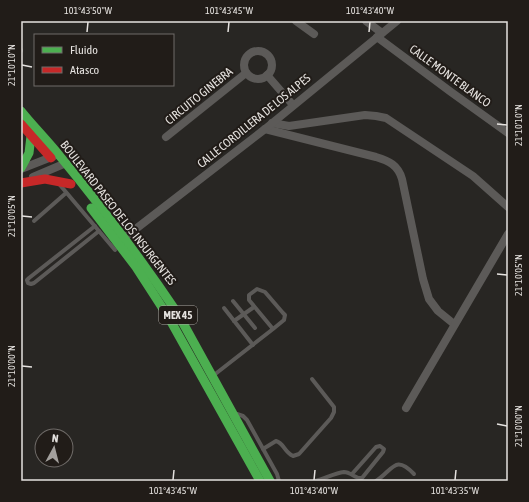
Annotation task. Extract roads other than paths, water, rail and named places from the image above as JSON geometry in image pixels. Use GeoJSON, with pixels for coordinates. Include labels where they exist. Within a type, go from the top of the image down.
{"type":"FeatureCollection","features":[{"type":"Feature","properties":{"kind":"main road","name":"BOULEVARD PASEO DE LOS INSURGENTES"},"geometry":{"type":"LineString","coordinates":[[21,111],[62,165],[142,259],[178,314],[270,481]]}},
{"type":"Feature","properties":{"kind":"main road","name":"BOULEVARD PASEO DE LOS INSURGENTES"},"geometry":{"type":"LineString","coordinates":[[21,124],[31,136],[55,156]]}},
{"type":"Feature","properties":{"kind":"main road"},"geometry":{"type":"LineString","coordinates":[[21,168],[27,160],[30,151],[31,136]]}},
{"type":"Feature","properties":{"kind":"main road"},"geometry":{"type":"LineString","coordinates":[[21,183],[41,180],[76,182],[76,168],[70,160],[55,156]]}},
{"type":"Feature","properties":{"kind":"main road","name":"BOULEVARD PASEO DE LOS INSURGENTES"},"geometry":{"type":"LineString","coordinates":[[76,182],[136,267],[169,318],[260,481]]}},
{"type":"Feature","properties":{"kind":"street"},"geometry":{"type":"LineString","coordinates":[[296,21],[314,34]]}},
{"type":"Feature","properties":{"kind":"street","name":"CALLE MONTE BLANCO"},"geometry":{"type":"LineString","coordinates":[[366,21],[380,35],[450,92],[508,133]]}},
{"type":"Feature","properties":{"kind":"street","name":"CALLE CORDILLERA DE LOS ALPES"},"geometry":{"type":"LineString","coordinates":[[124,238],[265,129],[397,21]]}},
{"type":"Feature","properties":{"kind":"street","name":"CIRCUITO GINEBRA"},"geometry":{"type":"LineString","coordinates":[[260,51],[268,55],[271,62],[270,70],[267,75],[258,79],[253,78],[246,73],[244,65],[246,57],[252,52],[260,51]]}},
{"type":"Feature","properties":{"kind":"street","name":"CIRCUITO GINEBRA"},"geometry":{"type":"LineString","coordinates":[[166,137],[246,73]]}},
{"type":"Feature","properties":{"kind":"street"},"geometry":{"type":"LineString","coordinates":[[267,75],[293,105]]}},
{"type":"Feature","properties":{"kind":"street"},"geometry":{"type":"LineString","coordinates":[[272,123],[289,126],[365,115],[386,118],[473,176],[508,207]]}},
{"type":"Feature","properties":{"kind":"street"},"geometry":{"type":"LineString","coordinates":[[265,129],[376,156],[389,161],[396,166],[402,179],[423,279],[429,299],[438,312],[454,324]]}},
{"type":"Feature","properties":{"kind":"street"},"geometry":{"type":"LineString","coordinates":[[21,168],[55,156]]}},
{"type":"Feature","properties":{"kind":"street"},"geometry":{"type":"LineString","coordinates":[[21,183],[62,165]]}},
{"type":"Feature","properties":{"kind":"street"},"geometry":{"type":"LineString","coordinates":[[406,408],[508,234]]}},
{"type":"Feature","properties":{"kind":"lane"},"geometry":{"type":"LineString","coordinates":[[56,180],[119,254]]}},
{"type":"Feature","properties":{"kind":"lane"},"geometry":{"type":"LineString","coordinates":[[34,221],[66,193]]}},
{"type":"Feature","properties":{"kind":"lane"},"geometry":{"type":"LineString","coordinates":[[95,226],[29,278],[27,280],[28,283],[34,283],[99,231]]}},
{"type":"Feature","properties":{"kind":"lane"},"geometry":{"type":"LineString","coordinates":[[134,274],[145,290]]}},
{"type":"Feature","properties":{"kind":"lane"},"geometry":{"type":"LineString","coordinates":[[211,376],[273,330],[284,320],[285,315],[265,292],[260,290],[252,292],[249,295],[249,300],[273,330]]}},
{"type":"Feature","properties":{"kind":"lane"},"geometry":{"type":"LineString","coordinates":[[233,301],[255,328]]}},
{"type":"Feature","properties":{"kind":"lane"},"geometry":{"type":"LineString","coordinates":[[234,321],[254,306]]}},
{"type":"Feature","properties":{"kind":"lane"},"geometry":{"type":"LineString","coordinates":[[224,308],[253,345]]}},
{"type":"Feature","properties":{"kind":"lane"},"geometry":{"type":"LineString","coordinates":[[159,313],[169,318]]}},
{"type":"Feature","properties":{"kind":"lane"},"geometry":{"type":"LineString","coordinates":[[263,449],[276,441],[280,442],[288,454],[293,456],[299,454],[331,418],[334,412],[334,407],[312,379]]}},
{"type":"Feature","properties":{"kind":"lane"},"geometry":{"type":"LineString","coordinates":[[231,412],[246,418],[277,474],[279,481]]}},
{"type":"Feature","properties":{"kind":"lane"},"geometry":{"type":"LineString","coordinates":[[315,481],[341,472],[347,472],[357,478],[362,478],[384,452],[384,449],[380,446],[376,448],[352,474]]}},
{"type":"Feature","properties":{"kind":"lane"},"geometry":{"type":"LineString","coordinates":[[376,481],[396,465],[402,464],[414,474]]}}]}
